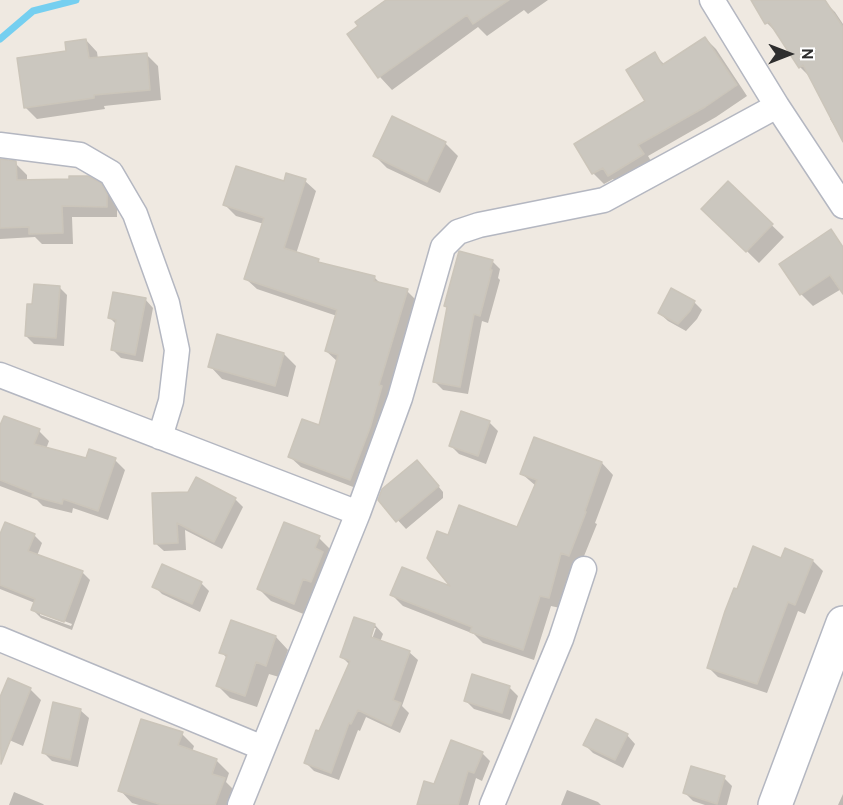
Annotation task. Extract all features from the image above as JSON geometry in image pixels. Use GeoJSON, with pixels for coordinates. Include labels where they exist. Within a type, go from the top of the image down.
{"type":"FeatureCollection","features":[{"type":"Feature","properties":{"kind":"street"},"geometry":{"type":"LineString","coordinates":[[711,0],[843,206]]}},
{"type":"Feature","properties":{"kind":"street"},"geometry":{"type":"LineString","coordinates":[[240,805],[358,513],[400,398],[443,247],[458,232],[480,225],[603,200],[777,106]]}},
{"type":"Feature","properties":{"kind":"street"},"geometry":{"type":"LineString","coordinates":[[0,145],[80,155],[111,173],[135,214],[167,303],[177,350],[171,401],[160,437]]}},
{"type":"Feature","properties":{"kind":"street"},"geometry":{"type":"LineString","coordinates":[[0,375],[358,513]]}},
{"type":"Feature","properties":{"kind":"street"},"geometry":{"type":"LineString","coordinates":[[492,805],[561,639],[584,569]]}},
{"type":"Feature","properties":{"kind":"street"},"geometry":{"type":"LineString","coordinates":[[775,805],[843,623]]}},
{"type":"Feature","properties":{"kind":"street"},"geometry":{"type":"LineString","coordinates":[[0,639],[263,748]]}},
{"type":"Feature","properties":{"kind":"building"},"geometry":{"type":"Polygon","coordinates":[[[386,0],[509,0],[473,24],[467,15],[378,78],[347,34],[358,26],[355,22],[386,0]]]}},
{"type":"Feature","properties":{"kind":"building"},"geometry":{"type":"Polygon","coordinates":[[[751,0],[825,0],[843,27],[843,142],[803,65],[799,68],[769,22],[765,24],[751,0]]]}},
{"type":"Feature","properties":{"kind":"building"},"geometry":{"type":"Polygon","coordinates":[[[705,37],[737,85],[705,107],[638,145],[644,154],[608,176],[603,168],[592,174],[574,144],[645,101],[626,70],[655,52],[662,65],[705,37]]]}},
{"type":"Feature","properties":{"kind":"building"},"geometry":{"type":"Polygon","coordinates":[[[86,39],[89,58],[147,53],[150,90],[94,95],[94,98],[24,108],[17,58],[66,51],[65,42],[86,39]]]}},
{"type":"Feature","properties":{"kind":"building"},"geometry":{"type":"Polygon","coordinates":[[[392,116],[446,142],[427,182],[373,156],[392,116]]]}},
{"type":"Feature","properties":{"kind":"building"},"geometry":{"type":"Polygon","coordinates":[[[0,159],[16,161],[17,180],[69,179],[69,176],[88,176],[101,183],[107,194],[107,207],[62,206],[63,233],[29,234],[29,227],[0,228],[0,159]]]}},
{"type":"Feature","properties":{"kind":"building"},"geometry":{"type":"Polygon","coordinates":[[[236,166],[284,181],[286,173],[306,179],[284,248],[319,259],[318,262],[375,276],[374,281],[408,289],[379,385],[382,386],[370,428],[350,480],[288,457],[302,419],[319,425],[338,355],[325,351],[337,310],[244,279],[264,218],[223,205],[236,166]]]}},
{"type":"Feature","properties":{"kind":"building"},"geometry":{"type":"Polygon","coordinates":[[[728,181],[773,224],[746,252],[701,209],[728,181]]]}},
{"type":"Feature","properties":{"kind":"building"},"geometry":{"type":"Polygon","coordinates":[[[831,229],[843,247],[843,294],[830,275],[800,295],[779,264],[831,229]]]}},
{"type":"Feature","properties":{"kind":"building"},"geometry":{"type":"Polygon","coordinates":[[[459,251],[493,260],[480,316],[474,314],[460,387],[433,382],[447,307],[444,306],[459,251]]]}},
{"type":"Feature","properties":{"kind":"building"},"geometry":{"type":"Polygon","coordinates":[[[34,284],[60,286],[56,338],[25,336],[27,304],[32,304],[34,284]]]}},
{"type":"Feature","properties":{"kind":"building"},"geometry":{"type":"Polygon","coordinates":[[[671,288],[695,301],[690,311],[678,324],[658,313],[671,288]]]}},
{"type":"Feature","properties":{"kind":"building"},"geometry":{"type":"Polygon","coordinates":[[[113,292],[146,298],[135,355],[111,350],[116,320],[108,318],[113,292]]]}},
{"type":"Feature","properties":{"kind":"building"},"geometry":{"type":"Polygon","coordinates":[[[217,334],[284,353],[275,386],[208,367],[217,334]]]}},
{"type":"Feature","properties":{"kind":"building"},"geometry":{"type":"Polygon","coordinates":[[[461,411],[490,421],[478,456],[449,446],[461,411]]]}},
{"type":"Feature","properties":{"kind":"building"},"geometry":{"type":"Polygon","coordinates":[[[4,416],[40,429],[34,444],[86,458],[89,449],[116,458],[98,511],[63,499],[62,504],[32,496],[33,493],[0,480],[0,425],[4,416]]]}},
{"type":"Feature","properties":{"kind":"building"},"geometry":{"type":"Polygon","coordinates":[[[534,437],[602,462],[569,556],[561,553],[549,598],[540,596],[523,650],[470,632],[472,627],[390,595],[402,567],[450,586],[427,558],[437,531],[448,535],[459,505],[517,527],[537,480],[520,474],[534,437]]]}},
{"type":"Feature","properties":{"kind":"building"},"geometry":{"type":"Polygon","coordinates":[[[417,460],[439,486],[396,522],[378,500],[382,489],[417,460]]]}},
{"type":"Feature","properties":{"kind":"building"},"geometry":{"type":"Polygon","coordinates":[[[196,477],[236,498],[214,542],[177,523],[178,543],[154,544],[152,493],[188,492],[196,477]]]}},
{"type":"Feature","properties":{"kind":"building"},"geometry":{"type":"Polygon","coordinates":[[[5,522],[35,534],[28,551],[83,571],[64,622],[31,610],[35,599],[0,585],[0,534],[5,522]]]}},
{"type":"Feature","properties":{"kind":"building"},"geometry":{"type":"Polygon","coordinates":[[[284,522],[320,536],[315,548],[323,552],[311,582],[303,579],[294,604],[257,589],[284,522]]]}},
{"type":"Feature","properties":{"kind":"building"},"geometry":{"type":"Polygon","coordinates":[[[753,546],[781,558],[785,548],[813,560],[795,605],[788,602],[757,684],[707,668],[725,611],[734,588],[737,589],[753,546]]]}},
{"type":"Feature","properties":{"kind":"building"},"geometry":{"type":"Polygon","coordinates":[[[162,564],[202,582],[192,604],[152,587],[162,564]]]}},
{"type":"Feature","properties":{"kind":"building"},"geometry":{"type":"Polygon","coordinates":[[[354,617],[375,624],[371,637],[410,651],[393,700],[401,703],[391,726],[358,710],[351,724],[349,723],[331,773],[304,763],[316,730],[319,731],[350,661],[340,657],[354,617]]]}},
{"type":"Feature","properties":{"kind":"building"},"geometry":{"type":"Polygon","coordinates":[[[231,620],[276,636],[266,666],[256,662],[245,696],[216,686],[227,655],[219,653],[231,620]]]}},
{"type":"Feature","properties":{"kind":"building"},"geometry":{"type":"Polygon","coordinates":[[[472,674],[510,686],[502,713],[464,701],[472,674]]]}},
{"type":"Feature","properties":{"kind":"building"},"geometry":{"type":"Polygon","coordinates":[[[8,678],[31,688],[1,764],[0,697],[8,678]]]}},
{"type":"Feature","properties":{"kind":"building"},"geometry":{"type":"Polygon","coordinates":[[[53,702],[81,709],[70,760],[42,753],[53,702]]]}},
{"type":"Feature","properties":{"kind":"building"},"geometry":{"type":"Polygon","coordinates":[[[141,719],[183,732],[178,745],[217,759],[212,774],[225,778],[215,805],[162,805],[118,791],[141,719]]]}},
{"type":"Feature","properties":{"kind":"building"},"geometry":{"type":"Polygon","coordinates":[[[596,719],[628,734],[615,760],[583,745],[596,719]]]}},
{"type":"Feature","properties":{"kind":"building"},"geometry":{"type":"Polygon","coordinates":[[[451,740],[483,752],[474,773],[468,771],[458,805],[417,805],[424,781],[434,784],[451,740]]]}},
{"type":"Feature","properties":{"kind":"building"},"geometry":{"type":"Polygon","coordinates":[[[691,766],[725,776],[717,804],[683,793],[691,766]]]}},
{"type":"Feature","properties":{"kind":"waterway"},"geometry":{"type":"LineString","coordinates":[[0,39],[33,11],[76,0]]}}]}
